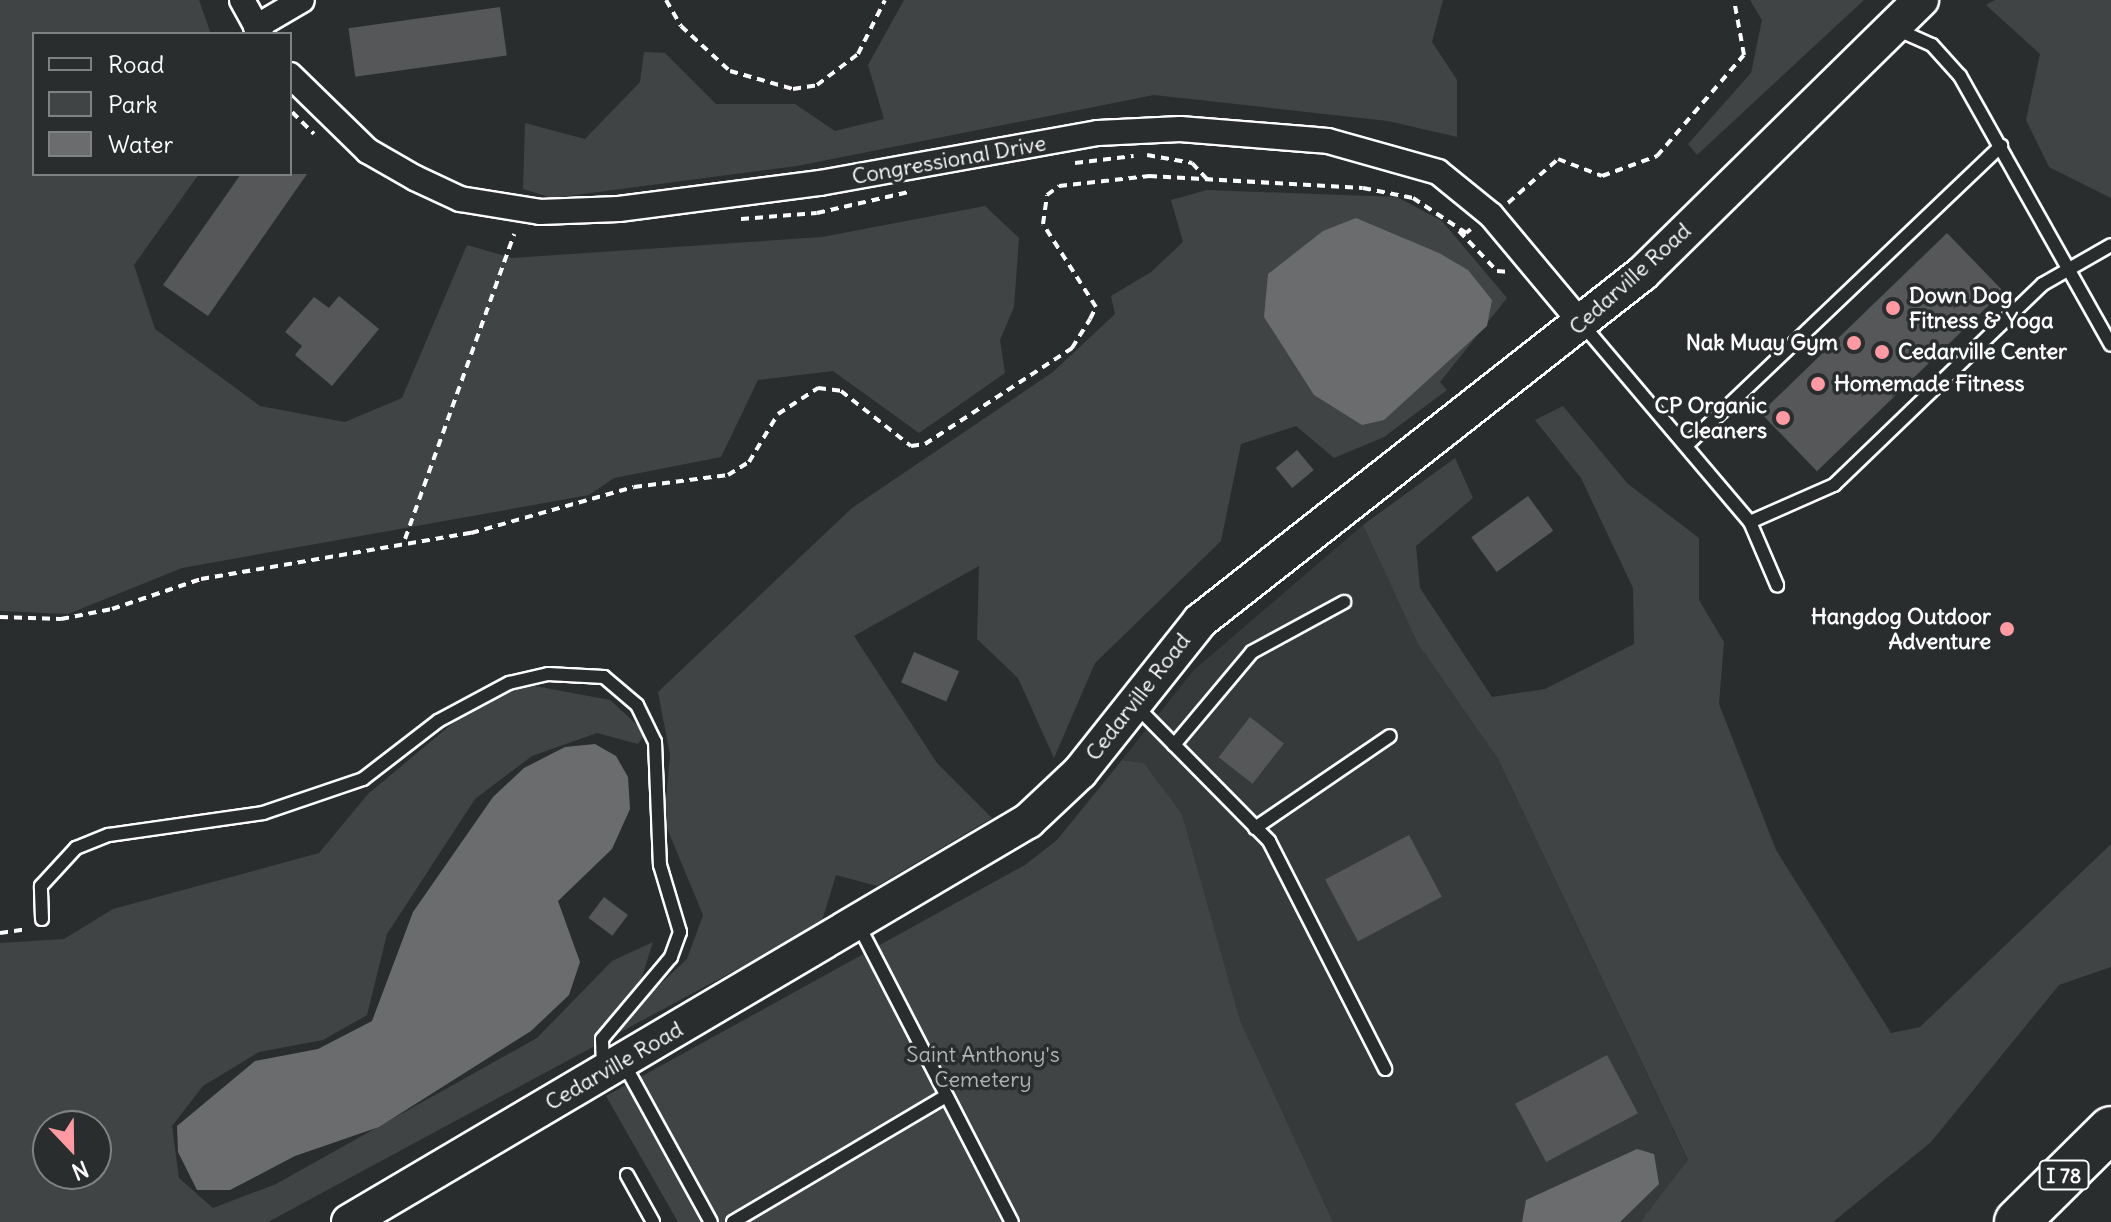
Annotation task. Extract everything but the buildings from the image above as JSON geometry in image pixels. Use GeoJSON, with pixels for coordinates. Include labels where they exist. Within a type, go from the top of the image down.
{"type":"FeatureCollection","features":[{"type":"Feature","properties":{"kind":"highway","name":"I 78"},"geometry":{"type":"LineString","coordinates":[[2017,1222],[2111,1129]]}},
{"type":"Feature","properties":{"kind":"main road","name":"Cedarville Road"},"geometry":{"type":"LineString","coordinates":[[349,1222],[1028,821],[1080,772],[1130,700],[1228,596],[1582,324],[1921,0]]}},
{"type":"Feature","properties":{"kind":"street"},"geometry":{"type":"LineString","coordinates":[[242,0],[259,31],[302,0]]}},
{"type":"Feature","properties":{"kind":"street","name":"Congressional Drive"},"geometry":{"type":"LineString","coordinates":[[292,77],[368,151],[415,178],[460,199],[540,212],[635,207],[1098,133],[1180,129],[1328,141],[1387,154],[1438,172],[1491,215],[1582,324]]}},
{"type":"Feature","properties":{"kind":"lane"},"geometry":{"type":"LineString","coordinates":[[1893,27],[1932,45],[2001,146],[2111,345]]}},
{"type":"Feature","properties":{"kind":"lane"},"geometry":{"type":"LineString","coordinates":[[1687,445],[2001,146]]}},
{"type":"Feature","properties":{"kind":"lane"},"geometry":{"type":"LineString","coordinates":[[1750,522],[1834,485],[2068,268],[2111,245]]}},
{"type":"Feature","properties":{"kind":"lane"},"geometry":{"type":"LineString","coordinates":[[1582,324],[1750,522],[1777,585]]}},
{"type":"Feature","properties":{"kind":"lane"},"geometry":{"type":"LineString","coordinates":[[1174,745],[1252,652],[1344,602]]}},
{"type":"Feature","properties":{"kind":"lane"},"geometry":{"type":"LineString","coordinates":[[42,919],[41,886],[76,848],[109,835],[263,813],[363,779],[438,721],[509,683],[548,674],[604,677],[637,705],[655,742],[660,865],[680,932],[671,957],[602,1039],[613,1067],[711,1222]]}},
{"type":"Feature","properties":{"kind":"lane"},"geometry":{"type":"LineString","coordinates":[[1130,700],[1269,841],[1385,1069]]}},
{"type":"Feature","properties":{"kind":"lane"},"geometry":{"type":"LineString","coordinates":[[1255,828],[1390,736]]}},
{"type":"Feature","properties":{"kind":"lane"},"geometry":{"type":"LineString","coordinates":[[858,924],[1012,1222]]}},
{"type":"Feature","properties":{"kind":"lane"},"geometry":{"type":"LineString","coordinates":[[733,1222],[946,1096]]}},
{"type":"Feature","properties":{"kind":"lane"},"geometry":{"type":"LineString","coordinates":[[627,1175],[653,1222]]}},
{"type":"Feature","properties":{"kind":"path"},"geometry":{"type":"LineString","coordinates":[[666,0],[681,26],[730,71],[793,89],[817,85],[858,54],[885,0]]}},
{"type":"Feature","properties":{"kind":"path"},"geometry":{"type":"LineString","coordinates":[[0,617],[61,619],[112,609],[201,579],[288,569],[405,539],[471,533],[634,487],[728,475],[749,462],[778,414],[818,388],[841,391],[911,446],[925,444],[1072,348],[1090,319],[1096,307],[1043,224],[1047,195],[1059,186],[1149,176],[1363,188],[1413,198],[1466,233],[1558,159],[1602,176],[1657,156],[1744,55],[1734,0]]}},
{"type":"Feature","properties":{"kind":"path"},"geometry":{"type":"LineString","coordinates":[[1455,227],[1497,271],[1521,282]]}},
{"type":"Feature","properties":{"kind":"path"},"geometry":{"type":"LineString","coordinates":[[405,539],[514,234]]}},
{"type":"Feature","properties":{"kind":"shaded area"},"geometry":{"type":"Polygon","coordinates":[[[1363,525],[1418,644],[1498,759],[1688,1161],[1640,1222],[1333,1222],[1240,1020],[1182,814],[1144,763],[1122,760],[1194,670],[1363,525]]]}},
{"type":"Feature","properties":{"kind":"green space"},"geometry":{"type":"Polygon","coordinates":[[[0,0],[199,0],[210,32],[32,32],[32,176],[198,176],[134,265],[155,329],[260,406],[345,422],[402,398],[467,245],[512,258],[822,237],[985,206],[1019,238],[1014,307],[1000,340],[1005,373],[919,433],[833,371],[758,380],[721,457],[614,478],[589,495],[182,568],[68,614],[0,611],[0,0]]]}},
{"type":"Feature","properties":{"kind":"green space"},"geometry":{"type":"Polygon","coordinates":[[[904,0],[1443,0],[1432,42],[1457,80],[1457,137],[1388,121],[1154,95],[797,166],[552,198],[523,189],[525,123],[585,139],[640,82],[644,52],[665,53],[716,104],[795,104],[835,131],[884,119],[868,65],[904,0]]]}},
{"type":"Feature","properties":{"kind":"green space"},"geometry":{"type":"Polygon","coordinates":[[[1750,0],[1864,0],[1697,155],[1688,144],[1751,73],[1762,20],[1750,0]]]}},
{"type":"Feature","properties":{"kind":"green space"},"geometry":{"type":"Polygon","coordinates":[[[1995,0],[2111,0],[2111,198],[2049,167],[2026,120],[2040,54],[1986,5],[1995,0]]]}},
{"type":"Feature","properties":{"kind":"green space"},"geometry":{"type":"Polygon","coordinates":[[[1207,190],[1397,197],[1442,221],[1507,298],[1440,382],[1447,390],[1384,437],[1334,458],[1296,426],[1241,444],[1221,541],[1095,663],[1054,758],[1018,678],[977,639],[979,566],[854,636],[937,763],[992,818],[877,886],[836,875],[821,924],[268,1222],[0,1222],[0,943],[64,939],[113,909],[319,853],[368,794],[453,723],[524,684],[610,700],[646,733],[638,744],[597,733],[532,756],[475,799],[387,934],[367,1015],[323,1040],[259,1052],[203,1086],[172,1126],[179,1178],[213,1208],[276,1184],[537,1038],[612,961],[653,942],[641,980],[652,992],[687,959],[703,915],[664,821],[670,755],[658,692],[852,508],[1053,372],[1115,314],[1111,296],[1151,272],[1183,242],[1171,200],[1207,190]]]}},
{"type":"Feature","properties":{"kind":"green space"},"geometry":{"type":"Polygon","coordinates":[[[1563,406],[1628,484],[1699,538],[1699,600],[1724,642],[1719,704],[1776,850],[1891,1033],[1920,1027],[2111,844],[2111,967],[2059,985],[1931,1142],[1833,1222],[1640,1222],[1688,1160],[1498,759],[1418,644],[1363,525],[1455,458],[1473,498],[1416,546],[1420,588],[1492,697],[1545,689],[1634,644],[1633,588],[1581,478],[1535,420],[1563,406]]]}},
{"type":"Feature","properties":{"kind":"green space","name":"Saint Anthony's Cemetery"},"geometry":{"type":"Polygon","coordinates":[[[1122,760],[1144,763],[1182,814],[1240,1020],[1333,1222],[678,1222],[606,1096],[1025,865],[1057,840],[1122,760]]]}},
{"type":"Feature","properties":{"kind":"water"},"geometry":{"type":"Polygon","coordinates":[[[1356,218],[1439,253],[1468,270],[1492,300],[1487,326],[1384,420],[1362,425],[1314,395],[1264,317],[1268,274],[1323,231],[1356,218]]]}},
{"type":"Feature","properties":{"kind":"water"},"geometry":{"type":"Polygon","coordinates":[[[595,744],[616,756],[628,777],[630,809],[612,849],[558,901],[580,962],[569,995],[531,1031],[379,1127],[295,1156],[230,1190],[197,1190],[178,1152],[177,1126],[255,1061],[318,1049],[372,1021],[413,912],[493,797],[524,768],[565,747],[595,744]]]}},
{"type":"Feature","properties":{"kind":"water"},"geometry":{"type":"Polygon","coordinates":[[[1637,1149],[1654,1154],[1659,1184],[1620,1222],[1522,1222],[1526,1200],[1637,1149]]]}},
{"type":"Feature","properties":{"kind":"place","name":"Down Dog Fitness & Yoga"},"geometry":{"type":"Point","coordinates":[1893,308]}},
{"type":"Feature","properties":{"kind":"place","name":"Nak Muay Gym"},"geometry":{"type":"Point","coordinates":[1854,343]}},
{"type":"Feature","properties":{"kind":"place","name":"Cedarville Center"},"geometry":{"type":"Point","coordinates":[1882,352]}},
{"type":"Feature","properties":{"kind":"place","name":"Homemade Fitness"},"geometry":{"type":"Point","coordinates":[1818,384]}},
{"type":"Feature","properties":{"kind":"place","name":"CP Organic Cleaners"},"geometry":{"type":"Point","coordinates":[1783,418]}},
{"type":"Feature","properties":{"kind":"place","name":"Hangdog Outdoor Adventure"},"geometry":{"type":"Point","coordinates":[2007,629]}}]}
